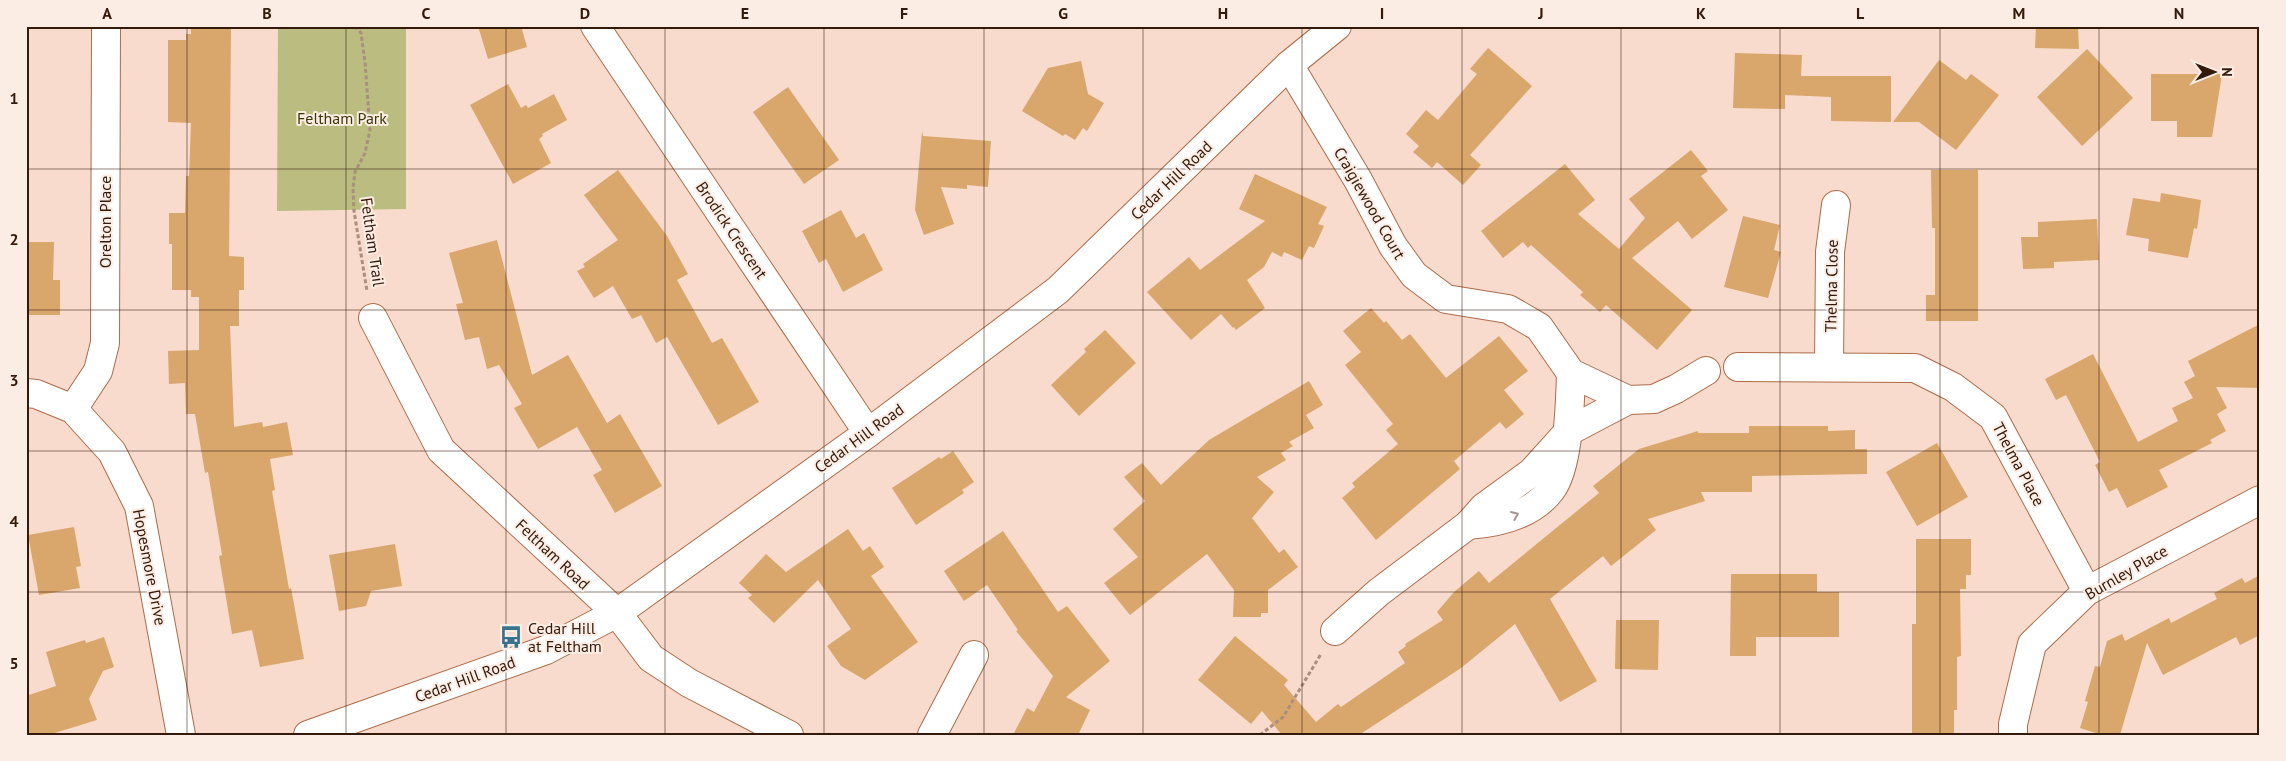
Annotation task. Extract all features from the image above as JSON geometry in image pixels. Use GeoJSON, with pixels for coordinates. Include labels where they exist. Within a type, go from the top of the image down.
{"type":"FeatureCollection","features":[{"type":"Feature","properties":{"kind":"street","name":"Orelton Place"},"geometry":{"type":"LineString","coordinates":[[73,409],[98,371],[105,343],[106,26]]}},
{"type":"Feature","properties":{"kind":"street","name":"Brodick Crescent"},"geometry":{"type":"LineString","coordinates":[[595,26],[868,433]]}},
{"type":"Feature","properties":{"kind":"street","name":"Cedar Hill Road"},"geometry":{"type":"LineString","coordinates":[[308,735],[546,650],[617,613],[868,433],[1058,290],[1289,65],[1337,26]]}},
{"type":"Feature","properties":{"kind":"street","name":"Craigiewood Court"},"geometry":{"type":"LineString","coordinates":[[1289,65],[1358,180],[1393,246],[1414,275],[1446,299],[1508,309],[1540,327],[1571,373]]}},
{"type":"Feature","properties":{"kind":"street","name":"Thelma Close"},"geometry":{"type":"LineString","coordinates":[[1829,367],[1830,252],[1836,205]]}},
{"type":"Feature","properties":{"kind":"street","name":"Feltham Road"},"geometry":{"type":"LineString","coordinates":[[373,318],[441,450],[617,613],[651,658],[689,683],[789,735]]}},
{"type":"Feature","properties":{"kind":"street","name":"Thelma Place"},"geometry":{"type":"LineString","coordinates":[[1738,367],[1915,368],[1953,387],[1993,417],[2088,591]]}},
{"type":"Feature","properties":{"kind":"street"},"geometry":{"type":"LineString","coordinates":[[1335,631],[1379,592],[1468,525],[1484,507],[1532,472],[1568,431],[1628,400],[1654,399],[1676,390],[1706,371]]}},
{"type":"Feature","properties":{"kind":"street"},"geometry":{"type":"LineString","coordinates":[[1568,431],[1571,373],[1628,400]]}},
{"type":"Feature","properties":{"kind":"street","name":"Hopesmore Drive"},"geometry":{"type":"LineString","coordinates":[[26,393],[36,394],[73,409],[112,452],[139,506],[181,735]]}},
{"type":"Feature","properties":{"kind":"street","name":"Burnley Place"},"geometry":{"type":"LineString","coordinates":[[2013,735],[2013,724],[2032,644],[2088,591],[2260,500]]}},
{"type":"Feature","properties":{"kind":"street"},"geometry":{"type":"LineString","coordinates":[[932,735],[974,655]]}},
{"type":"Feature","properties":{"kind":"path","name":"Feltham Trail"},"geometry":{"type":"LineString","coordinates":[[355,26],[361,33],[370,130],[365,153],[355,172],[354,211],[373,318]]}},
{"type":"Feature","properties":{"kind":"path"},"geometry":{"type":"LineString","coordinates":[[1260,735],[1283,717],[1335,631]]}},
{"type":"Feature","properties":{"kind":"green space","name":"Feltham Park"},"geometry":{"type":"Polygon","coordinates":[[[278,26],[406,26],[406,209],[277,211],[278,26]]]}},
{"type":"Feature","properties":{"kind":"building"},"geometry":{"type":"Polygon","coordinates":[[[191,26],[231,26],[229,256],[244,257],[244,290],[239,290],[239,326],[230,326],[234,427],[262,422],[263,427],[287,422],[293,455],[270,459],[275,490],[272,491],[289,589],[291,588],[304,659],[260,667],[252,630],[232,634],[219,556],[222,555],[208,472],[205,473],[195,414],[186,414],[185,383],[169,384],[168,351],[199,350],[199,297],[191,297],[191,290],[172,290],[172,244],[169,244],[169,213],[185,213],[186,176],[189,176],[191,123],[168,122],[168,40],[186,40],[186,34],[191,34],[191,26]]]}},
{"type":"Feature","properties":{"kind":"building"},"geometry":{"type":"Polygon","coordinates":[[[478,26],[521,26],[527,47],[488,59],[478,26]]]}},
{"type":"Feature","properties":{"kind":"building"},"geometry":{"type":"Polygon","coordinates":[[[2036,26],[2078,26],[2079,49],[2035,48],[2036,26]]]}},
{"type":"Feature","properties":{"kind":"building"},"geometry":{"type":"Polygon","coordinates":[[[1488,48],[1532,86],[1470,155],[1481,165],[1463,185],[1437,162],[1432,168],[1413,152],[1419,146],[1406,134],[1426,110],[1438,120],[1477,74],[1470,69],[1488,48]]]}},
{"type":"Feature","properties":{"kind":"building"},"geometry":{"type":"Polygon","coordinates":[[[2087,49],[2133,98],[2082,146],[2037,97],[2087,49]]]}},
{"type":"Feature","properties":{"kind":"building"},"geometry":{"type":"Polygon","coordinates":[[[1735,53],[1802,55],[1801,76],[1891,76],[1891,122],[1831,121],[1831,97],[1785,95],[1785,109],[1733,108],[1735,53]]]}},
{"type":"Feature","properties":{"kind":"building"},"geometry":{"type":"Polygon","coordinates":[[[1939,60],[1966,80],[1971,74],[1999,95],[1956,150],[1919,122],[1893,122],[1939,60]]]}},
{"type":"Feature","properties":{"kind":"building"},"geometry":{"type":"Polygon","coordinates":[[[1081,61],[1088,94],[1104,103],[1087,131],[1083,128],[1075,140],[1065,134],[1063,136],[1022,111],[1048,68],[1081,61]]]}},
{"type":"Feature","properties":{"kind":"building"},"geometry":{"type":"Polygon","coordinates":[[[2151,74],[2222,74],[2212,137],[2177,137],[2177,121],[2151,121],[2151,74]]]}},
{"type":"Feature","properties":{"kind":"building"},"geometry":{"type":"Polygon","coordinates":[[[508,84],[521,108],[526,105],[528,108],[554,94],[567,120],[542,134],[543,136],[539,139],[551,163],[513,184],[470,105],[508,84]]]}},
{"type":"Feature","properties":{"kind":"building"},"geometry":{"type":"Polygon","coordinates":[[[788,87],[839,160],[804,184],[753,112],[788,87]]]}},
{"type":"Feature","properties":{"kind":"building"},"geometry":{"type":"Polygon","coordinates":[[[922,131],[923,136],[991,141],[988,187],[967,185],[967,189],[941,187],[954,224],[924,235],[915,210],[922,131]]]}},
{"type":"Feature","properties":{"kind":"building"},"geometry":{"type":"Polygon","coordinates":[[[1691,150],[1708,171],[1701,176],[1728,210],[1692,239],[1678,221],[1632,258],[1692,310],[1657,350],[1606,305],[1600,312],[1580,295],[1583,292],[1531,245],[1528,248],[1523,242],[1503,258],[1481,231],[1565,164],[1595,200],[1578,214],[1619,249],[1645,218],[1629,199],[1691,150]]]}},
{"type":"Feature","properties":{"kind":"building"},"geometry":{"type":"Polygon","coordinates":[[[618,170],[667,236],[688,274],[677,280],[712,343],[722,338],[759,402],[718,425],[667,337],[656,343],[641,315],[632,319],[613,286],[594,298],[577,271],[585,267],[583,264],[618,240],[584,195],[618,170]]]}},
{"type":"Feature","properties":{"kind":"building"},"geometry":{"type":"Polygon","coordinates":[[[1931,170],[1978,170],[1978,321],[1926,321],[1926,295],[1935,295],[1935,228],[1932,228],[1931,170]]]}},
{"type":"Feature","properties":{"kind":"building"},"geometry":{"type":"Polygon","coordinates":[[[1255,174],[1327,207],[1318,224],[1324,226],[1314,248],[1309,246],[1302,260],[1284,252],[1282,257],[1272,252],[1264,267],[1247,280],[1265,308],[1236,330],[1221,314],[1191,340],[1147,292],[1189,257],[1200,270],[1265,221],[1239,209],[1255,174]]]}},
{"type":"Feature","properties":{"kind":"building"},"geometry":{"type":"Polygon","coordinates":[[[2161,193],[2201,200],[2197,229],[2194,228],[2188,258],[2148,251],[2149,239],[2126,235],[2133,198],[2160,202],[2161,193]]]}},
{"type":"Feature","properties":{"kind":"building"},"geometry":{"type":"Polygon","coordinates":[[[841,210],[856,238],[864,233],[883,270],[843,292],[826,259],[819,263],[802,231],[841,210]]]}},
{"type":"Feature","properties":{"kind":"building"},"geometry":{"type":"Polygon","coordinates":[[[1743,216],[1780,225],[1774,250],[1781,252],[1768,298],[1724,287],[1743,216]]]}},
{"type":"Feature","properties":{"kind":"building"},"geometry":{"type":"Polygon","coordinates":[[[2097,219],[2099,260],[2054,262],[2054,268],[2023,269],[2021,237],[2038,237],[2038,222],[2097,219]]]}},
{"type":"Feature","properties":{"kind":"building"},"geometry":{"type":"Polygon","coordinates":[[[497,240],[532,375],[568,355],[607,423],[620,414],[662,486],[615,513],[593,475],[602,470],[577,427],[538,449],[514,408],[522,404],[499,365],[487,369],[479,337],[465,340],[456,304],[463,303],[449,253],[497,240]]]}},
{"type":"Feature","properties":{"kind":"building"},"geometry":{"type":"Polygon","coordinates":[[[26,242],[54,242],[53,280],[60,280],[60,315],[26,315],[26,242]]]}},
{"type":"Feature","properties":{"kind":"building"},"geometry":{"type":"Polygon","coordinates":[[[1371,308],[1384,323],[1386,321],[1402,340],[1410,334],[1446,378],[1499,336],[1528,371],[1504,390],[1524,414],[1506,429],[1500,422],[1454,461],[1460,469],[1376,540],[1342,498],[1355,487],[1352,483],[1398,444],[1386,430],[1393,424],[1345,365],[1361,352],[1343,331],[1371,308]]]}},
{"type":"Feature","properties":{"kind":"building"},"geometry":{"type":"Polygon","coordinates":[[[2260,324],[2260,388],[2216,387],[2227,408],[2217,414],[2226,431],[2210,440],[2212,443],[2159,470],[2168,487],[2127,508],[2117,488],[2109,492],[2095,465],[2100,462],[2066,395],[2056,400],[2045,379],[2093,354],[2138,442],[2178,421],[2172,408],[2193,398],[2184,382],[2195,376],[2188,361],[2260,324]]]}},
{"type":"Feature","properties":{"kind":"building"},"geometry":{"type":"Polygon","coordinates":[[[1105,330],[1136,363],[1079,416],[1051,385],[1086,352],[1084,349],[1105,330]]]}},
{"type":"Feature","properties":{"kind":"building"},"geometry":{"type":"Polygon","coordinates":[[[1309,381],[1323,405],[1306,415],[1314,428],[1289,442],[1293,446],[1281,453],[1286,460],[1257,477],[1274,492],[1252,518],[1279,553],[1284,549],[1298,567],[1268,590],[1268,613],[1261,613],[1261,617],[1233,617],[1234,590],[1207,554],[1130,615],[1104,583],[1138,557],[1113,529],[1145,501],[1124,477],[1142,463],[1161,485],[1209,440],[1309,381]]]}},
{"type":"Feature","properties":{"kind":"building"},"geometry":{"type":"Polygon","coordinates":[[[1749,426],[1828,426],[1828,431],[1855,430],[1855,449],[1867,449],[1867,474],[1752,476],[1752,492],[1701,492],[1705,501],[1648,519],[1656,530],[1611,566],[1603,556],[1550,599],[1597,681],[1560,702],[1515,624],[1461,668],[1359,735],[1282,735],[1262,711],[1251,724],[1198,680],[1235,636],[1288,680],[1284,685],[1316,722],[1338,704],[1341,707],[1405,663],[1398,652],[1406,646],[1405,644],[1443,620],[1437,612],[1454,592],[1479,571],[1489,583],[1599,493],[1593,486],[1639,449],[1698,431],[1698,433],[1749,433],[1749,426]]]}},
{"type":"Feature","properties":{"kind":"building"},"geometry":{"type":"Polygon","coordinates":[[[1937,443],[1968,497],[1917,526],[1886,472],[1937,443]]]}},
{"type":"Feature","properties":{"kind":"building"},"geometry":{"type":"Polygon","coordinates":[[[953,451],[974,482],[962,490],[964,493],[916,525],[892,488],[939,457],[941,459],[953,451]]]}},
{"type":"Feature","properties":{"kind":"building"},"geometry":{"type":"Polygon","coordinates":[[[74,527],[81,566],[76,567],[80,588],[39,595],[28,535],[74,527]]]}},
{"type":"Feature","properties":{"kind":"building"},"geometry":{"type":"Polygon","coordinates":[[[848,529],[863,551],[870,546],[884,567],[871,576],[918,642],[865,680],[841,666],[827,646],[851,629],[818,580],[774,623],[748,598],[752,595],[739,583],[766,554],[786,572],[848,529]]]}},
{"type":"Feature","properties":{"kind":"building"},"geometry":{"type":"Polygon","coordinates":[[[1003,531],[1058,612],[1067,606],[1110,661],[1066,697],[1090,710],[1078,735],[1013,735],[1027,708],[1034,712],[1053,676],[1016,631],[1018,630],[987,585],[964,601],[944,571],[1003,531]]]}},
{"type":"Feature","properties":{"kind":"building"},"geometry":{"type":"Polygon","coordinates":[[[1916,539],[1971,539],[1971,575],[1966,575],[1966,589],[1960,589],[1961,656],[1957,657],[1957,710],[1954,710],[1954,735],[1912,735],[1912,624],[1916,624],[1916,539]]]}},
{"type":"Feature","properties":{"kind":"building"},"geometry":{"type":"Polygon","coordinates":[[[395,544],[402,586],[371,591],[366,606],[339,611],[329,555],[395,544]]]}},
{"type":"Feature","properties":{"kind":"building"},"geometry":{"type":"Polygon","coordinates":[[[1731,574],[1817,574],[1817,592],[1839,592],[1839,637],[1756,637],[1756,656],[1730,656],[1731,574]]]}},
{"type":"Feature","properties":{"kind":"building"},"geometry":{"type":"Polygon","coordinates":[[[2260,575],[2260,635],[2240,645],[2236,637],[2163,675],[2147,643],[2120,735],[2102,735],[2080,728],[2088,702],[2085,701],[2095,666],[2100,667],[2107,641],[2122,634],[2125,641],[2169,618],[2171,623],[2217,599],[2214,593],[2242,578],[2245,583],[2260,575]]]}},
{"type":"Feature","properties":{"kind":"building"},"geometry":{"type":"Polygon","coordinates":[[[1616,620],[1659,620],[1658,670],[1615,669],[1616,620]]]}},
{"type":"Feature","properties":{"kind":"building"},"geometry":{"type":"Polygon","coordinates":[[[104,637],[114,667],[103,671],[89,699],[97,720],[48,735],[26,735],[26,696],[56,686],[46,652],[85,640],[86,643],[104,637]]]}},
{"type":"Feature","properties":{"kind":"place","name":"Cedar Hill at Feltham"},"geometry":{"type":"Point","coordinates":[511,637]}}]}
